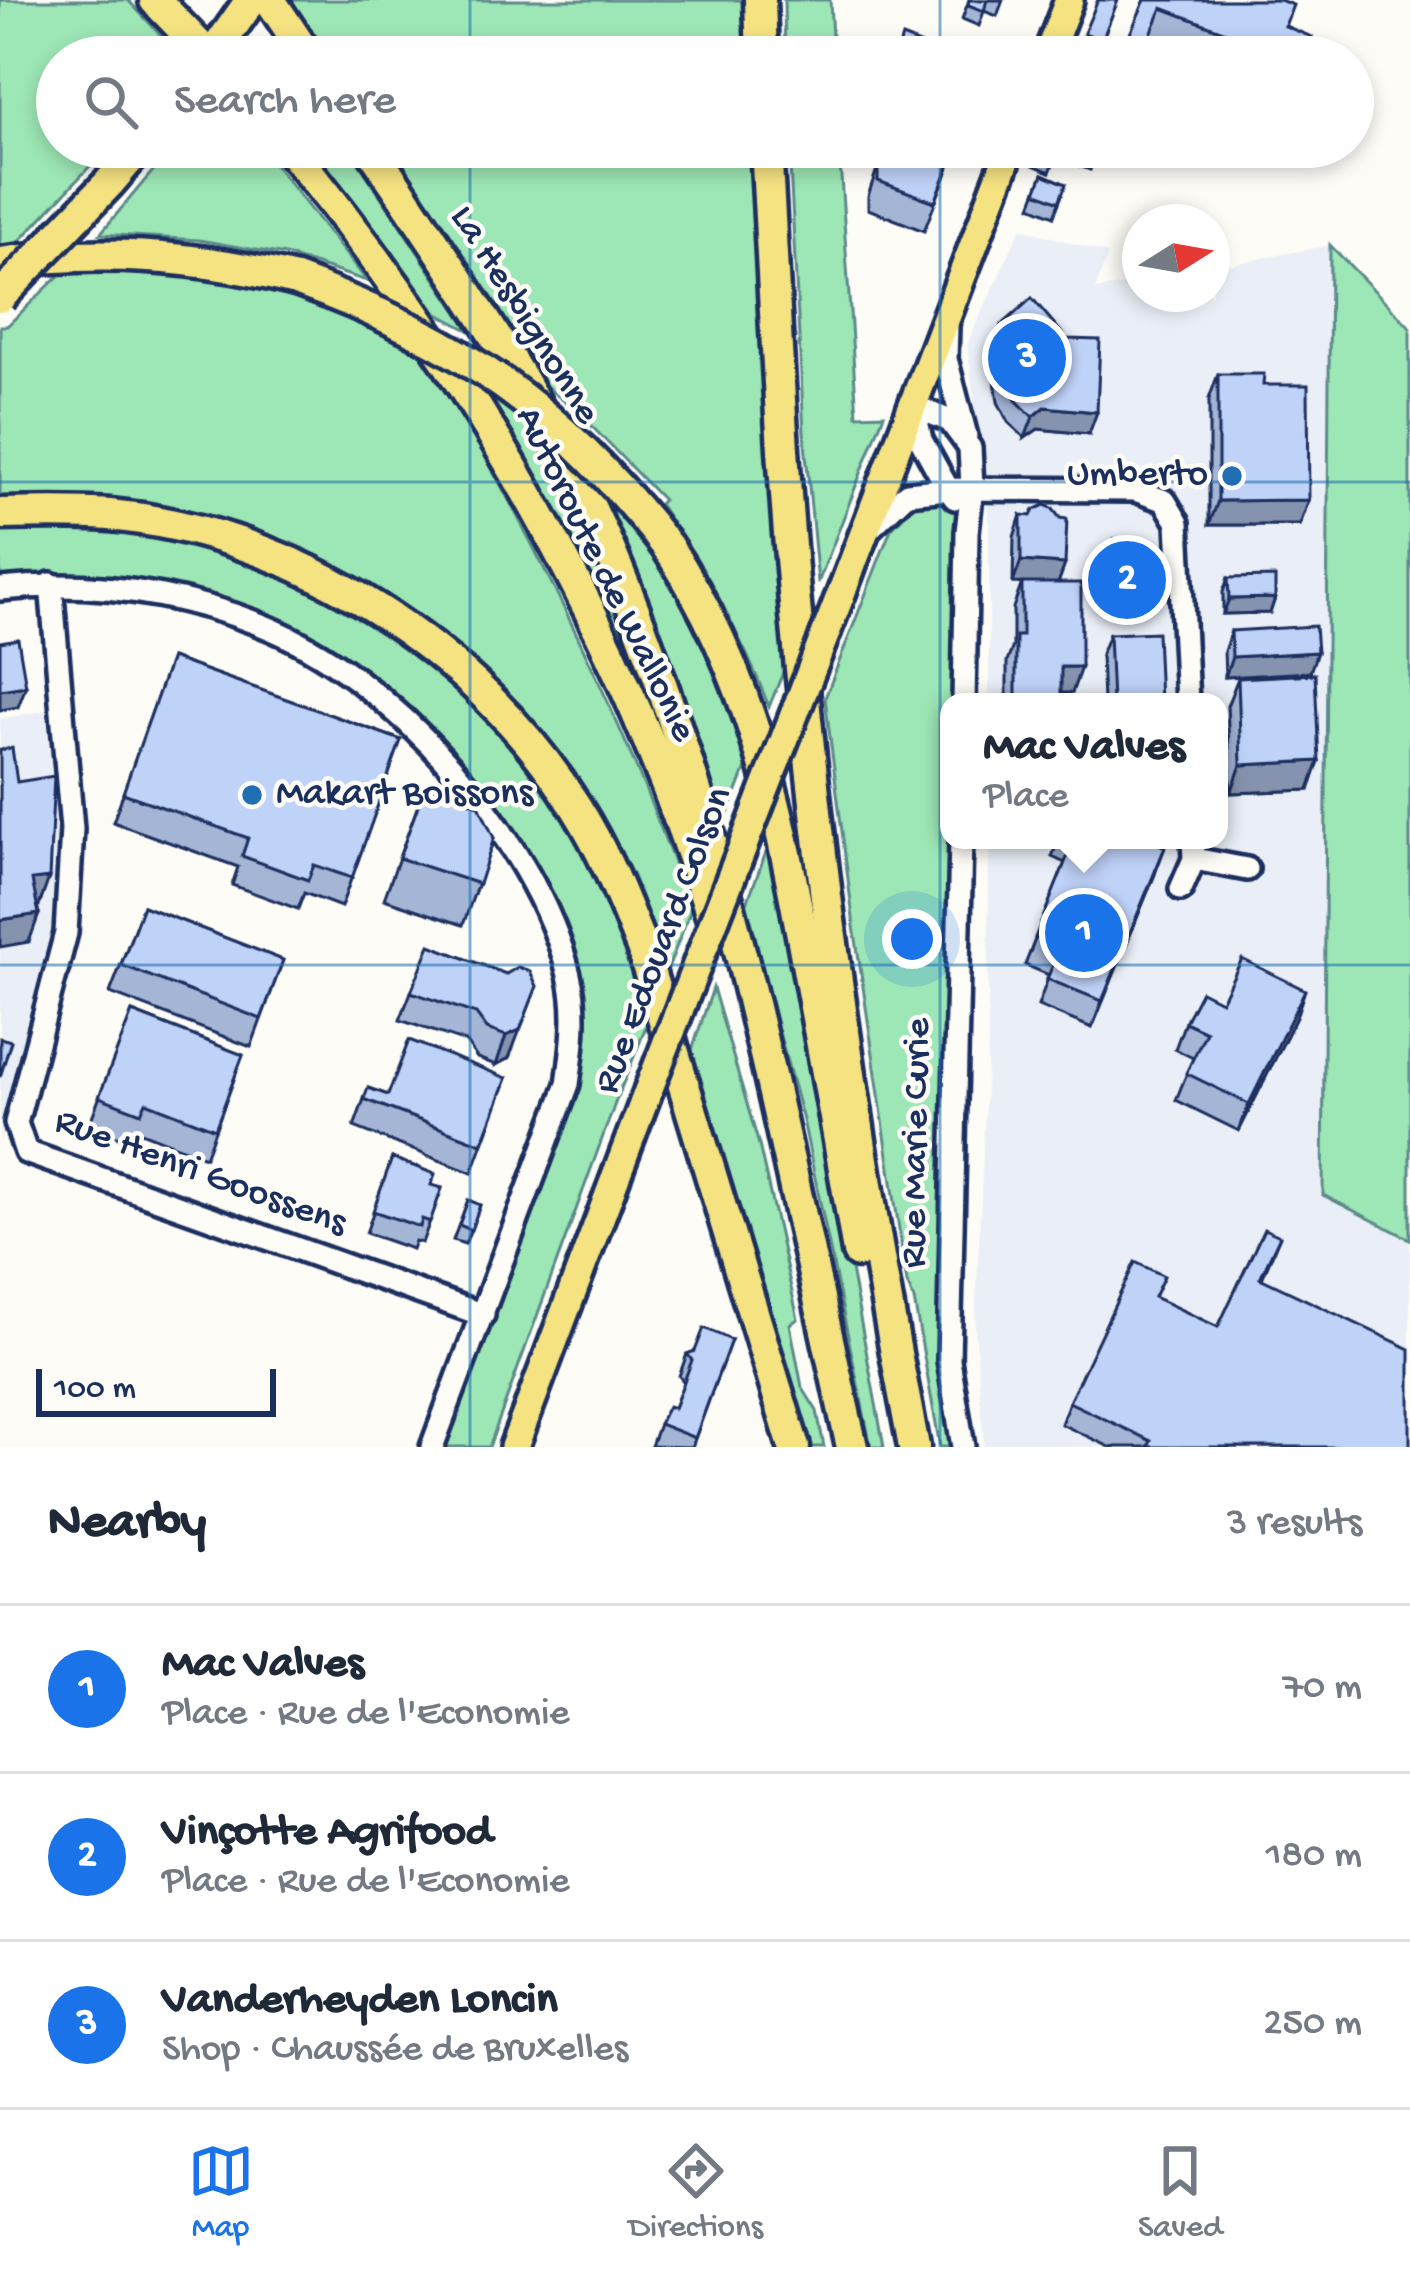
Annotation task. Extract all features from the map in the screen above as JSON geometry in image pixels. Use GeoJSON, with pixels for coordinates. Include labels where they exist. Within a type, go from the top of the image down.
{"type":"FeatureCollection","features":[{"type":"Feature","properties":{"kind":"highway"},"geometry":{"type":"LineString","coordinates":[[155,0],[190,36]]}},
{"type":"Feature","properties":{"kind":"highway"},"geometry":{"type":"LineString","coordinates":[[225,36],[250,0]]}},
{"type":"Feature","properties":{"kind":"highway"},"geometry":{"type":"LineString","coordinates":[[270,0],[294,36]]}},
{"type":"Feature","properties":{"kind":"highway"},"geometry":{"type":"LineString","coordinates":[[760,4],[761,36]]}},
{"type":"Feature","properties":{"kind":"highway"},"geometry":{"type":"LineString","coordinates":[[0,297],[122,168]]}},
{"type":"Feature","properties":{"kind":"highway","name":"Autoroute de Wallonie"},"geometry":{"type":"LineString","coordinates":[[304,168],[463,381],[569,573],[663,780],[700,879],[744,1022],[770,1080]]}},
{"type":"Feature","properties":{"kind":"highway","name":"La Hesbignonne"},"geometry":{"type":"LineString","coordinates":[[384,168],[493,334],[569,465],[618,569],[694,783],[753,999],[770,1080]]}},
{"type":"Feature","properties":{"kind":"highway"},"geometry":{"type":"LineString","coordinates":[[767,168],[790,544],[815,807],[863,1151],[914,1447]]}},
{"type":"Feature","properties":{"kind":"highway"},"geometry":{"type":"LineString","coordinates":[[0,263],[92,255],[238,266],[296,280],[388,315],[437,339],[538,407],[599,464],[667,546],[733,666],[754,721],[783,830],[893,1447]]}},
{"type":"Feature","properties":{"kind":"highway"},"geometry":{"type":"LineString","coordinates":[[0,514],[112,515],[168,524],[219,537],[298,567],[370,604],[412,633],[496,704],[537,750],[613,873],[643,948],[794,1447]]}},
{"type":"Feature","properties":{"kind":"highway"},"geometry":{"type":"LineString","coordinates":[[770,1080],[852,1447]]}},
{"type":"Feature","properties":{"kind":"main road"},"geometry":{"type":"LineString","coordinates":[[1055,36],[1069,0]]}},
{"type":"Feature","properties":{"kind":"main road","name":"Rue Edouard Colson"},"geometry":{"type":"LineString","coordinates":[[514,1447],[1003,168]]}},
{"type":"Feature","properties":{"kind":"street"},"geometry":{"type":"LineString","coordinates":[[944,320],[946,359],[970,448],[964,693]]}},
{"type":"Feature","properties":{"kind":"street"},"geometry":{"type":"LineString","coordinates":[[914,406],[950,421],[970,448]]}},
{"type":"Feature","properties":{"kind":"street"},"geometry":{"type":"LineString","coordinates":[[914,406],[921,440],[960,507],[967,532]]}},
{"type":"Feature","properties":{"kind":"street"},"geometry":{"type":"LineString","coordinates":[[866,532],[907,493],[972,488],[1136,490],[1165,501],[1178,523],[1187,693]]}},
{"type":"Feature","properties":{"kind":"street"},"geometry":{"type":"LineString","coordinates":[[0,589],[51,584],[122,590],[190,602],[263,625],[320,656],[375,696],[439,755],[487,810],[525,864],[550,916],[563,958],[575,1030],[568,1084],[432,1447]]}},
{"type":"Feature","properties":{"kind":"street","name":"Rue Henri Goossens"},"geometry":{"type":"LineString","coordinates":[[51,584],[72,829],[66,933],[16,1123],[26,1152],[483,1315]]}},
{"type":"Feature","properties":{"kind":"street","name":"Rue Marie Curie"},"geometry":{"type":"LineString","coordinates":[[961,849],[949,1360],[963,1447]]}},
{"type":"Feature","properties":{"kind":"street"},"geometry":{"type":"LineString","coordinates":[[1181,889],[1194,849],[1247,869]]}},
{"type":"Feature","properties":{"kind":"shaded area"},"geometry":{"type":"Polygon","coordinates":[[[1021,228],[1108,254],[1095,290],[1122,285],[1122,312],[1230,312],[1230,264],[1330,245],[1323,1194],[1410,1239],[1410,1447],[984,1447],[975,1331],[988,1040],[989,849],[1228,849],[1228,693],[989,693],[989,525],[967,344],[1021,228]]]}},
{"type":"Feature","properties":{"kind":"shaded area"},"geometry":{"type":"Polygon","coordinates":[[[53,709],[59,746],[61,916],[51,969],[0,1142],[0,719],[53,709]]]}},
{"type":"Feature","properties":{"kind":"green space"},"geometry":{"type":"Polygon","coordinates":[[[0,0],[128,0],[161,36],[36,36],[36,168],[88,168],[18,243],[0,246],[0,0]]]}},
{"type":"Feature","properties":{"kind":"green space"},"geometry":{"type":"Polygon","coordinates":[[[285,0],[746,0],[748,36],[309,36],[285,0]]]}},
{"type":"Feature","properties":{"kind":"green space"},"geometry":{"type":"Polygon","coordinates":[[[784,0],[830,0],[832,36],[785,36],[784,0]]]}},
{"type":"Feature","properties":{"kind":"green space"},"geometry":{"type":"Polygon","coordinates":[[[155,168],[278,168],[367,281],[285,255],[199,240],[100,234],[155,168]]]}},
{"type":"Feature","properties":{"kind":"green space"},"geometry":{"type":"Polygon","coordinates":[[[321,168],[362,168],[470,331],[423,306],[321,168]]]}},
{"type":"Feature","properties":{"kind":"green space"},"geometry":{"type":"Polygon","coordinates":[[[398,168],[754,168],[788,660],[769,707],[720,602],[659,504],[663,500],[579,413],[532,375],[398,168]]]}},
{"type":"Feature","properties":{"kind":"green space"},"geometry":{"type":"Polygon","coordinates":[[[790,168],[840,168],[857,415],[884,414],[818,583],[804,432],[790,168]]]}},
{"type":"Feature","properties":{"kind":"green space"},"geometry":{"type":"Polygon","coordinates":[[[1330,245],[1410,327],[1410,1239],[1323,1195],[1330,245]]]}},
{"type":"Feature","properties":{"kind":"green space"},"geometry":{"type":"Polygon","coordinates":[[[67,268],[187,275],[304,294],[307,301],[391,334],[424,357],[466,421],[547,574],[647,794],[691,909],[667,971],[629,868],[594,804],[552,744],[504,690],[450,642],[391,600],[260,536],[190,516],[96,499],[0,500],[0,326],[7,326],[67,268]]]}},
{"type":"Feature","properties":{"kind":"green space"},"geometry":{"type":"Polygon","coordinates":[[[483,389],[524,417],[581,528],[639,670],[636,681],[533,474],[483,389]]]}},
{"type":"Feature","properties":{"kind":"green space"},"geometry":{"type":"Polygon","coordinates":[[[922,497],[951,500],[961,524],[954,693],[940,693],[940,849],[950,849],[955,1447],[940,1447],[907,1283],[825,698],[891,529],[922,497]]]}},
{"type":"Feature","properties":{"kind":"green space"},"geometry":{"type":"Polygon","coordinates":[[[616,508],[663,571],[694,624],[700,622],[754,748],[724,824],[675,672],[608,510],[616,508]]]}},
{"type":"Feature","properties":{"kind":"green space"},"geometry":{"type":"Polygon","coordinates":[[[0,530],[123,532],[212,552],[283,578],[351,612],[414,654],[471,702],[522,758],[566,820],[602,887],[638,971],[650,1014],[489,1447],[442,1447],[573,1092],[578,974],[567,934],[539,879],[466,771],[266,618],[0,580],[0,530]]]}},
{"type":"Feature","properties":{"kind":"green space"},"geometry":{"type":"Polygon","coordinates":[[[771,839],[884,1447],[871,1447],[803,1120],[745,908],[771,839]]]}},
{"type":"Feature","properties":{"kind":"green space"},"geometry":{"type":"Polygon","coordinates":[[[713,988],[759,1145],[798,1319],[790,1324],[802,1387],[817,1411],[824,1447],[812,1447],[690,1056],[713,988]]]}},
{"type":"Feature","properties":{"kind":"building"},"geometry":{"type":"Polygon","coordinates":[[[969,0],[987,0],[984,11],[968,5],[969,0]]]}},
{"type":"Feature","properties":{"kind":"building"},"geometry":{"type":"Polygon","coordinates":[[[1098,0],[1118,0],[1104,36],[1084,33],[1098,0]]]}},
{"type":"Feature","properties":{"kind":"building"},"geometry":{"type":"Polygon","coordinates":[[[1145,0],[1280,0],[1293,5],[1285,26],[1310,36],[1236,36],[1162,8],[1150,36],[1129,36],[1145,0]]]}},
{"type":"Feature","properties":{"kind":"building"},"geometry":{"type":"Polygon","coordinates":[[[878,168],[948,168],[935,202],[878,181],[878,168]]]}},
{"type":"Feature","properties":{"kind":"building"},"geometry":{"type":"Polygon","coordinates":[[[1043,174],[1066,184],[1059,202],[1036,192],[1043,174]]]}},
{"type":"Feature","properties":{"kind":"building"},"geometry":{"type":"Polygon","coordinates":[[[1032,298],[1067,339],[1100,340],[1097,412],[1045,407],[1033,417],[1016,400],[1006,380],[1005,330],[1001,326],[1032,298]]]}},
{"type":"Feature","properties":{"kind":"building"},"geometry":{"type":"Polygon","coordinates":[[[1218,374],[1264,374],[1263,385],[1308,385],[1309,500],[1218,501],[1218,374]]]}},
{"type":"Feature","properties":{"kind":"building"},"geometry":{"type":"Polygon","coordinates":[[[1045,505],[1067,519],[1065,564],[1021,561],[1021,515],[1031,516],[1045,505]]]}},
{"type":"Feature","properties":{"kind":"building"},"geometry":{"type":"Polygon","coordinates":[[[1138,539],[1139,544],[1148,544],[1150,588],[1126,589],[1126,575],[1116,575],[1114,540],[1138,539]]]}},
{"type":"Feature","properties":{"kind":"building"},"geometry":{"type":"Polygon","coordinates":[[[1275,577],[1275,598],[1229,599],[1228,578],[1275,577]]]}},
{"type":"Feature","properties":{"kind":"building"},"geometry":{"type":"Polygon","coordinates":[[[1022,583],[1081,583],[1081,667],[1061,667],[1061,693],[1016,693],[1016,636],[1022,636],[1022,583]]]}},
{"type":"Feature","properties":{"kind":"building"},"geometry":{"type":"Polygon","coordinates":[[[1315,626],[1317,652],[1232,657],[1231,631],[1315,626]]]}},
{"type":"Feature","properties":{"kind":"building"},"geometry":{"type":"Polygon","coordinates":[[[1157,632],[1160,693],[1112,693],[1109,634],[1157,632]]]}},
{"type":"Feature","properties":{"kind":"building"},"geometry":{"type":"Polygon","coordinates":[[[18,639],[26,686],[0,690],[0,642],[18,639]]]}},
{"type":"Feature","properties":{"kind":"building","name":"Makart Boissons"},"geometry":{"type":"Polygon","coordinates":[[[171,658],[401,740],[352,878],[314,865],[308,880],[242,856],[248,838],[123,793],[171,658]]]}},
{"type":"Feature","properties":{"kind":"building"},"geometry":{"type":"Polygon","coordinates":[[[1315,674],[1319,761],[1241,765],[1238,678],[1315,674]]]}},
{"type":"Feature","properties":{"kind":"building"},"geometry":{"type":"Polygon","coordinates":[[[12,748],[17,782],[54,776],[49,878],[32,880],[39,914],[0,920],[0,750],[12,748]]]}},
{"type":"Feature","properties":{"kind":"building"},"geometry":{"type":"Polygon","coordinates":[[[425,786],[479,805],[494,838],[479,884],[399,858],[425,786]]]}},
{"type":"Feature","properties":{"kind":"building"},"geometry":{"type":"Polygon","coordinates":[[[1070,849],[1164,849],[1102,1001],[1047,979],[1060,948],[1035,938],[1070,849]]]}},
{"type":"Feature","properties":{"kind":"building"},"geometry":{"type":"Polygon","coordinates":[[[143,906],[283,960],[261,1019],[121,965],[143,906]]]}},
{"type":"Feature","properties":{"kind":"building"},"geometry":{"type":"Polygon","coordinates":[[[430,945],[506,974],[518,967],[530,971],[537,986],[520,1030],[506,1036],[487,1029],[476,1014],[411,992],[430,945]]]}},
{"type":"Feature","properties":{"kind":"building"},"geometry":{"type":"Polygon","coordinates":[[[1242,959],[1305,990],[1249,1104],[1186,1073],[1206,1032],[1185,1022],[1201,991],[1221,1001],[1242,959]]]}},
{"type":"Feature","properties":{"kind":"building"},"geometry":{"type":"Polygon","coordinates":[[[132,1012],[243,1055],[215,1129],[146,1102],[141,1113],[99,1097],[132,1012]]]}},
{"type":"Feature","properties":{"kind":"building"},"geometry":{"type":"Polygon","coordinates":[[[0,1038],[11,1041],[0,1077],[0,1038]]]}},
{"type":"Feature","properties":{"kind":"building"},"geometry":{"type":"Polygon","coordinates":[[[409,1040],[507,1078],[482,1144],[364,1099],[368,1088],[388,1095],[409,1040]]]}},
{"type":"Feature","properties":{"kind":"building"},"geometry":{"type":"Polygon","coordinates":[[[392,1158],[435,1174],[431,1185],[442,1188],[430,1222],[422,1219],[420,1227],[373,1211],[392,1158]]]}},
{"type":"Feature","properties":{"kind":"building"},"geometry":{"type":"Polygon","coordinates":[[[468,1200],[480,1205],[471,1230],[459,1225],[468,1200]]]}},
{"type":"Feature","properties":{"kind":"building"},"geometry":{"type":"Polygon","coordinates":[[[1264,1229],[1280,1236],[1260,1278],[1410,1349],[1410,1447],[1148,1447],[1151,1441],[1069,1402],[1135,1262],[1164,1276],[1154,1297],[1218,1327],[1264,1229]]]}},
{"type":"Feature","properties":{"kind":"building"},"geometry":{"type":"Polygon","coordinates":[[[704,1328],[731,1340],[695,1438],[659,1424],[668,1406],[674,1408],[692,1360],[687,1354],[695,1351],[704,1328]]]}},
{"type":"Feature","properties":{"kind":"place","name":"Vanderheyden Loncin"},"geometry":{"type":"Point","coordinates":[1027,358]}},
{"type":"Feature","properties":{"kind":"place","name":"Umberto"},"geometry":{"type":"Point","coordinates":[1232,476]}},
{"type":"Feature","properties":{"kind":"place","name":"Vinçotte Agrifood"},"geometry":{"type":"Point","coordinates":[1127,580]}},
{"type":"Feature","properties":{"kind":"place","name":"Makart Boissons"},"geometry":{"type":"Point","coordinates":[252,795]}},
{"type":"Feature","properties":{"kind":"place","name":"Mac Valves"},"geometry":{"type":"Point","coordinates":[1084,933]}}]}
